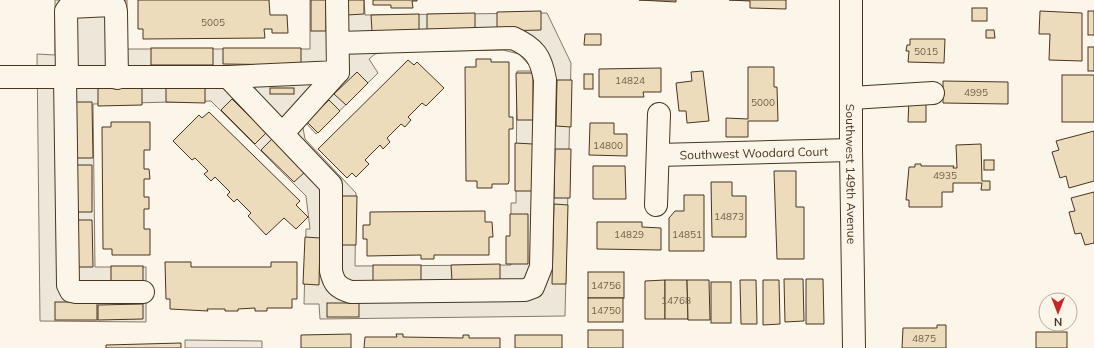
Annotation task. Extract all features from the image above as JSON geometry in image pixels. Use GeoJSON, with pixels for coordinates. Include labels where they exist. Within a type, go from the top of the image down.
{"type":"FeatureCollection","features":[{"type":"Feature","properties":{"kind":"street"},"geometry":{"type":"LineString","coordinates":[[283,133],[338,72],[337,0]]}},
{"type":"Feature","properties":{"kind":"street","name":"Southwest 149th Avenue"},"geometry":{"type":"LineString","coordinates":[[851,0],[851,150],[854,348]]}},
{"type":"Feature","properties":{"kind":"street"},"geometry":{"type":"LineString","coordinates":[[117,78],[115,7],[111,5],[69,7],[66,11],[68,285],[71,291],[76,292],[143,292]]}},
{"type":"Feature","properties":{"kind":"street"},"geometry":{"type":"LineString","coordinates":[[228,77],[331,185],[331,271],[333,282],[340,289],[351,292],[525,290],[533,286],[541,267],[545,80],[542,62],[534,51],[526,44],[513,38],[338,43]]}},
{"type":"Feature","properties":{"kind":"street"},"geometry":{"type":"LineString","coordinates":[[0,77],[228,77],[338,72]]}},
{"type":"Feature","properties":{"kind":"street"},"geometry":{"type":"LineString","coordinates":[[851,98],[933,93]]}},
{"type":"Feature","properties":{"kind":"street"},"geometry":{"type":"LineString","coordinates":[[656,205],[659,114]]}},
{"type":"Feature","properties":{"kind":"street","name":"Southwest Woodard Court"},"geometry":{"type":"LineString","coordinates":[[658,155],[851,150]]}},
{"type":"Feature","properties":{"kind":"shaded area"},"geometry":{"type":"Polygon","coordinates":[[[55,0],[127,0],[127,49],[310,49],[310,0],[364,0],[365,15],[547,13],[571,63],[565,316],[320,319],[319,304],[304,304],[306,229],[310,229],[306,196],[211,101],[93,104],[95,267],[146,267],[146,322],[40,321],[37,54],[55,55],[55,0]],[[503,50],[387,52],[375,54],[369,59],[378,73],[316,134],[306,123],[303,128],[305,139],[356,193],[355,266],[511,265],[511,203],[516,203],[517,71],[532,71],[530,66],[519,54],[503,50]]]}},
{"type":"Feature","properties":{"kind":"shaded area"},"geometry":{"type":"Polygon","coordinates":[[[185,340],[262,341],[262,348],[185,348],[185,340]]]}},
{"type":"Feature","properties":{"kind":"building"},"geometry":{"type":"Polygon","coordinates":[[[138,0],[269,0],[270,15],[287,15],[288,33],[272,33],[272,29],[264,29],[265,38],[143,39],[143,29],[138,29],[138,0]]]}},
{"type":"Feature","properties":{"kind":"building"},"geometry":{"type":"Polygon","coordinates":[[[311,0],[326,0],[326,31],[311,31],[311,0]]]}},
{"type":"Feature","properties":{"kind":"building"},"geometry":{"type":"Polygon","coordinates":[[[347,0],[364,0],[364,14],[347,15],[347,0]]]}},
{"type":"Feature","properties":{"kind":"building"},"geometry":{"type":"Polygon","coordinates":[[[373,0],[417,1],[412,1],[413,8],[391,8],[391,5],[373,5],[373,0]]]}},
{"type":"Feature","properties":{"kind":"building"},"geometry":{"type":"Polygon","coordinates":[[[639,0],[676,0],[676,2],[639,0]]]}},
{"type":"Feature","properties":{"kind":"building"},"geometry":{"type":"Polygon","coordinates":[[[729,0],[786,0],[786,9],[750,8],[750,1],[729,0]]]}},
{"type":"Feature","properties":{"kind":"building"},"geometry":{"type":"Polygon","coordinates":[[[972,8],[987,8],[987,21],[972,21],[972,8]]]}},
{"type":"Feature","properties":{"kind":"building"},"geometry":{"type":"Polygon","coordinates":[[[541,11],[541,30],[497,31],[497,12],[541,11]]]}},
{"type":"Feature","properties":{"kind":"building"},"geometry":{"type":"Polygon","coordinates":[[[1040,11],[1082,13],[1082,61],[1049,60],[1050,34],[1039,34],[1040,11]]]}},
{"type":"Feature","properties":{"kind":"building"},"geometry":{"type":"Polygon","coordinates":[[[1088,11],[1094,11],[1094,35],[1088,35],[1088,11]]]}},
{"type":"Feature","properties":{"kind":"building"},"geometry":{"type":"Polygon","coordinates":[[[475,13],[475,29],[427,30],[427,14],[475,13]]]}},
{"type":"Feature","properties":{"kind":"building"},"geometry":{"type":"Polygon","coordinates":[[[419,14],[419,30],[372,31],[371,15],[419,14]]]}},
{"type":"Feature","properties":{"kind":"building"},"geometry":{"type":"Polygon","coordinates":[[[986,30],[994,30],[995,38],[986,38],[986,30]]]}},
{"type":"Feature","properties":{"kind":"building"},"geometry":{"type":"Polygon","coordinates":[[[585,34],[601,34],[601,45],[584,45],[585,34]]]}},
{"type":"Feature","properties":{"kind":"building"},"geometry":{"type":"Polygon","coordinates":[[[910,39],[945,39],[944,63],[908,62],[909,51],[906,51],[907,45],[910,45],[910,39]]]}},
{"type":"Feature","properties":{"kind":"building"},"geometry":{"type":"Polygon","coordinates":[[[1088,47],[1094,47],[1094,71],[1088,71],[1088,47]]]}},
{"type":"Feature","properties":{"kind":"building"},"geometry":{"type":"Polygon","coordinates":[[[151,48],[213,48],[213,65],[151,65],[151,48]]]}},
{"type":"Feature","properties":{"kind":"building"},"geometry":{"type":"Polygon","coordinates":[[[223,48],[301,48],[301,65],[223,64],[223,48]]]}},
{"type":"Feature","properties":{"kind":"building"},"geometry":{"type":"Polygon","coordinates":[[[476,59],[491,59],[491,62],[509,62],[509,117],[513,117],[513,129],[509,129],[509,181],[508,184],[492,184],[492,188],[477,188],[477,181],[466,181],[465,67],[476,67],[476,59]]]}},
{"type":"Feature","properties":{"kind":"building"},"geometry":{"type":"Polygon","coordinates":[[[408,60],[414,65],[417,62],[444,88],[426,106],[422,103],[408,117],[411,120],[405,127],[401,124],[387,138],[390,142],[383,149],[380,145],[365,160],[369,164],[356,177],[352,173],[347,178],[318,149],[408,60]]]}},
{"type":"Feature","properties":{"kind":"building"},"geometry":{"type":"Polygon","coordinates":[[[748,67],[774,67],[774,87],[777,87],[778,121],[748,121],[748,137],[726,137],[726,118],[748,119],[748,67]]]}},
{"type":"Feature","properties":{"kind":"building"},"geometry":{"type":"Polygon","coordinates":[[[661,68],[661,92],[643,92],[644,97],[599,97],[599,69],[661,68]]]}},
{"type":"Feature","properties":{"kind":"building"},"geometry":{"type":"Polygon","coordinates":[[[703,71],[709,121],[687,123],[686,111],[679,111],[676,83],[692,81],[691,72],[703,71]]]}},
{"type":"Feature","properties":{"kind":"building"},"geometry":{"type":"Polygon","coordinates":[[[357,72],[368,83],[346,105],[334,94],[357,72]]]}},
{"type":"Feature","properties":{"kind":"building"},"geometry":{"type":"Polygon","coordinates":[[[516,73],[533,73],[533,120],[517,120],[516,73]]]}},
{"type":"Feature","properties":{"kind":"building"},"geometry":{"type":"Polygon","coordinates":[[[584,74],[593,74],[593,89],[584,89],[584,74]]]}},
{"type":"Feature","properties":{"kind":"building"},"geometry":{"type":"Polygon","coordinates":[[[1062,75],[1094,75],[1094,122],[1062,122],[1062,75]]]}},
{"type":"Feature","properties":{"kind":"building"},"geometry":{"type":"Polygon","coordinates":[[[557,80],[572,80],[571,127],[556,126],[557,80]]]}},
{"type":"Feature","properties":{"kind":"building"},"geometry":{"type":"Polygon","coordinates":[[[943,81],[1008,82],[1008,104],[943,103],[943,81]]]}},
{"type":"Feature","properties":{"kind":"building"},"geometry":{"type":"Polygon","coordinates":[[[98,86],[142,86],[142,105],[98,106],[98,86]]]}},
{"type":"Feature","properties":{"kind":"building"},"geometry":{"type":"Polygon","coordinates":[[[166,86],[205,87],[205,103],[166,102],[166,86]]]}},
{"type":"Feature","properties":{"kind":"building"},"geometry":{"type":"Polygon","coordinates":[[[270,88],[294,88],[294,94],[270,94],[270,88]]]}},
{"type":"Feature","properties":{"kind":"building"},"geometry":{"type":"Polygon","coordinates":[[[232,99],[266,133],[255,144],[221,110],[232,99]]]}},
{"type":"Feature","properties":{"kind":"building"},"geometry":{"type":"Polygon","coordinates":[[[909,99],[926,99],[926,122],[908,122],[909,99]]]}},
{"type":"Feature","properties":{"kind":"building"},"geometry":{"type":"Polygon","coordinates":[[[329,100],[340,111],[318,133],[307,122],[329,100]]]}},
{"type":"Feature","properties":{"kind":"building"},"geometry":{"type":"Polygon","coordinates":[[[76,102],[92,102],[93,158],[76,158],[76,102]]]}},
{"type":"Feature","properties":{"kind":"building"},"geometry":{"type":"Polygon","coordinates":[[[209,112],[300,201],[296,205],[308,217],[296,229],[284,218],[266,235],[248,216],[251,213],[237,199],[234,202],[227,195],[230,192],[215,177],[211,181],[204,174],[208,171],[195,158],[192,160],[173,141],[199,115],[202,118],[209,112]]]}},
{"type":"Feature","properties":{"kind":"building"},"geometry":{"type":"Polygon","coordinates":[[[111,122],[150,122],[150,150],[144,150],[144,169],[149,169],[150,179],[144,179],[144,197],[149,197],[149,209],[144,209],[144,229],[150,229],[150,255],[112,255],[112,249],[103,249],[102,127],[111,127],[111,122]]]}},
{"type":"Feature","properties":{"kind":"building"},"geometry":{"type":"Polygon","coordinates":[[[590,123],[614,123],[614,134],[627,134],[627,156],[589,155],[590,123]]]}},
{"type":"Feature","properties":{"kind":"building"},"geometry":{"type":"Polygon","coordinates":[[[1094,131],[1094,181],[1069,188],[1066,176],[1060,178],[1052,152],[1059,150],[1056,141],[1094,131]]]}},
{"type":"Feature","properties":{"kind":"building"},"geometry":{"type":"Polygon","coordinates":[[[272,139],[305,172],[294,182],[261,150],[272,139]]]}},
{"type":"Feature","properties":{"kind":"building"},"geometry":{"type":"Polygon","coordinates":[[[515,143],[533,144],[532,191],[515,191],[515,143]]]}},
{"type":"Feature","properties":{"kind":"building"},"geometry":{"type":"Polygon","coordinates":[[[981,144],[982,181],[990,181],[990,190],[981,190],[982,183],[953,183],[953,192],[942,192],[942,207],[909,207],[909,200],[906,200],[909,167],[915,167],[915,164],[921,164],[921,166],[954,166],[953,168],[957,168],[956,145],[981,144]]]}},
{"type":"Feature","properties":{"kind":"building"},"geometry":{"type":"Polygon","coordinates":[[[555,149],[571,149],[570,198],[554,198],[555,149]]]}},
{"type":"Feature","properties":{"kind":"building"},"geometry":{"type":"Polygon","coordinates":[[[984,160],[994,160],[994,170],[984,170],[984,160]]]}},
{"type":"Feature","properties":{"kind":"building"},"geometry":{"type":"Polygon","coordinates":[[[76,165],[92,165],[92,212],[77,212],[76,165]]]}},
{"type":"Feature","properties":{"kind":"building"},"geometry":{"type":"Polygon","coordinates":[[[593,166],[625,166],[626,199],[593,199],[593,166]]]}},
{"type":"Feature","properties":{"kind":"building"},"geometry":{"type":"Polygon","coordinates":[[[774,171],[796,171],[796,207],[804,207],[804,259],[777,259],[774,171]]]}},
{"type":"Feature","properties":{"kind":"building"},"geometry":{"type":"Polygon","coordinates":[[[711,182],[732,182],[732,196],[746,196],[746,237],[712,237],[711,182]]]}},
{"type":"Feature","properties":{"kind":"building"},"geometry":{"type":"Polygon","coordinates":[[[1094,192],[1094,243],[1085,245],[1081,233],[1075,234],[1069,212],[1075,211],[1071,198],[1094,192]]]}},
{"type":"Feature","properties":{"kind":"building"},"geometry":{"type":"Polygon","coordinates":[[[684,195],[704,195],[704,251],[669,251],[669,218],[675,211],[684,211],[684,195]]]}},
{"type":"Feature","properties":{"kind":"building"},"geometry":{"type":"Polygon","coordinates":[[[341,196],[357,196],[356,245],[341,245],[341,196]]]}},
{"type":"Feature","properties":{"kind":"building"},"geometry":{"type":"Polygon","coordinates":[[[554,204],[568,205],[566,284],[552,284],[554,204]]]}},
{"type":"Feature","properties":{"kind":"building"},"geometry":{"type":"Polygon","coordinates":[[[485,211],[485,222],[492,222],[493,237],[489,237],[489,255],[434,255],[434,259],[421,259],[421,255],[367,256],[367,239],[363,239],[363,225],[370,225],[370,212],[485,211]]]}},
{"type":"Feature","properties":{"kind":"building"},"geometry":{"type":"Polygon","coordinates":[[[510,214],[528,214],[528,264],[506,264],[506,236],[510,236],[510,214]]]}},
{"type":"Feature","properties":{"kind":"building"},"geometry":{"type":"Polygon","coordinates":[[[77,220],[92,220],[93,267],[77,267],[77,220]]]}},
{"type":"Feature","properties":{"kind":"building"},"geometry":{"type":"Polygon","coordinates":[[[597,222],[642,222],[642,227],[661,228],[661,250],[597,249],[597,222]]]}},
{"type":"Feature","properties":{"kind":"building"},"geometry":{"type":"Polygon","coordinates":[[[305,237],[320,238],[319,285],[303,284],[305,237]]]}},
{"type":"Feature","properties":{"kind":"building"},"geometry":{"type":"Polygon","coordinates":[[[165,262],[191,262],[191,267],[271,267],[271,262],[297,262],[297,299],[292,299],[292,308],[267,308],[267,311],[255,311],[255,308],[238,309],[238,311],[225,311],[225,309],[207,309],[208,311],[170,309],[170,299],[166,299],[165,262]]]}},
{"type":"Feature","properties":{"kind":"building"},"geometry":{"type":"Polygon","coordinates":[[[500,264],[500,281],[452,281],[451,265],[500,264]]]}},
{"type":"Feature","properties":{"kind":"building"},"geometry":{"type":"Polygon","coordinates":[[[373,265],[421,265],[421,281],[373,281],[373,265]]]}},
{"type":"Feature","properties":{"kind":"building"},"geometry":{"type":"Polygon","coordinates":[[[111,266],[143,266],[143,282],[111,282],[111,266]]]}},
{"type":"Feature","properties":{"kind":"building"},"geometry":{"type":"Polygon","coordinates":[[[588,272],[624,272],[624,298],[588,298],[588,272]]]}},
{"type":"Feature","properties":{"kind":"building"},"geometry":{"type":"Polygon","coordinates":[[[784,279],[803,279],[804,321],[785,322],[784,279]]]}},
{"type":"Feature","properties":{"kind":"building"},"geometry":{"type":"Polygon","coordinates":[[[806,279],[823,279],[824,324],[806,324],[806,279]]]}},
{"type":"Feature","properties":{"kind":"building"},"geometry":{"type":"Polygon","coordinates":[[[665,280],[665,319],[645,319],[645,281],[665,280]]]}},
{"type":"Feature","properties":{"kind":"building"},"geometry":{"type":"Polygon","coordinates":[[[665,280],[687,280],[688,319],[665,319],[665,280]]]}},
{"type":"Feature","properties":{"kind":"building"},"geometry":{"type":"Polygon","coordinates":[[[687,280],[709,280],[710,320],[688,320],[687,280]]]}},
{"type":"Feature","properties":{"kind":"building"},"geometry":{"type":"Polygon","coordinates":[[[740,280],[756,280],[757,324],[741,324],[740,280]]]}},
{"type":"Feature","properties":{"kind":"building"},"geometry":{"type":"Polygon","coordinates":[[[763,280],[779,280],[780,324],[763,325],[763,280]]]}},
{"type":"Feature","properties":{"kind":"building"},"geometry":{"type":"Polygon","coordinates":[[[711,282],[731,282],[731,323],[711,323],[711,282]]]}},
{"type":"Feature","properties":{"kind":"building"},"geometry":{"type":"Polygon","coordinates":[[[588,298],[623,298],[623,322],[588,322],[588,298]]]}},
{"type":"Feature","properties":{"kind":"building"},"geometry":{"type":"Polygon","coordinates":[[[55,302],[97,302],[97,320],[55,320],[55,302]]]}},
{"type":"Feature","properties":{"kind":"building"},"geometry":{"type":"Polygon","coordinates":[[[327,303],[359,303],[359,317],[327,317],[327,303]]]}},
{"type":"Feature","properties":{"kind":"building"},"geometry":{"type":"Polygon","coordinates":[[[143,304],[143,319],[98,320],[98,305],[143,304]]]}},
{"type":"Feature","properties":{"kind":"building"},"geometry":{"type":"Polygon","coordinates":[[[937,325],[946,325],[946,348],[902,348],[903,328],[937,328],[937,325]]]}},
{"type":"Feature","properties":{"kind":"building"},"geometry":{"type":"Polygon","coordinates":[[[588,330],[623,330],[623,348],[588,348],[588,330]]]}},
{"type":"Feature","properties":{"kind":"building"},"geometry":{"type":"Polygon","coordinates":[[[1036,332],[1067,332],[1067,348],[1036,348],[1036,332]]]}},
{"type":"Feature","properties":{"kind":"building"},"geometry":{"type":"Polygon","coordinates":[[[351,334],[351,348],[301,348],[301,335],[351,334]]]}},
{"type":"Feature","properties":{"kind":"building"},"geometry":{"type":"Polygon","coordinates":[[[396,334],[403,334],[403,337],[463,338],[463,335],[469,335],[469,338],[500,338],[500,348],[364,348],[365,337],[397,337],[396,334]]]}},
{"type":"Feature","properties":{"kind":"building"},"geometry":{"type":"Polygon","coordinates":[[[515,335],[562,335],[562,348],[515,348],[515,335]]]}},
{"type":"Feature","properties":{"kind":"building"},"geometry":{"type":"Polygon","coordinates":[[[181,343],[181,348],[106,348],[106,345],[181,343]]]}}]}
